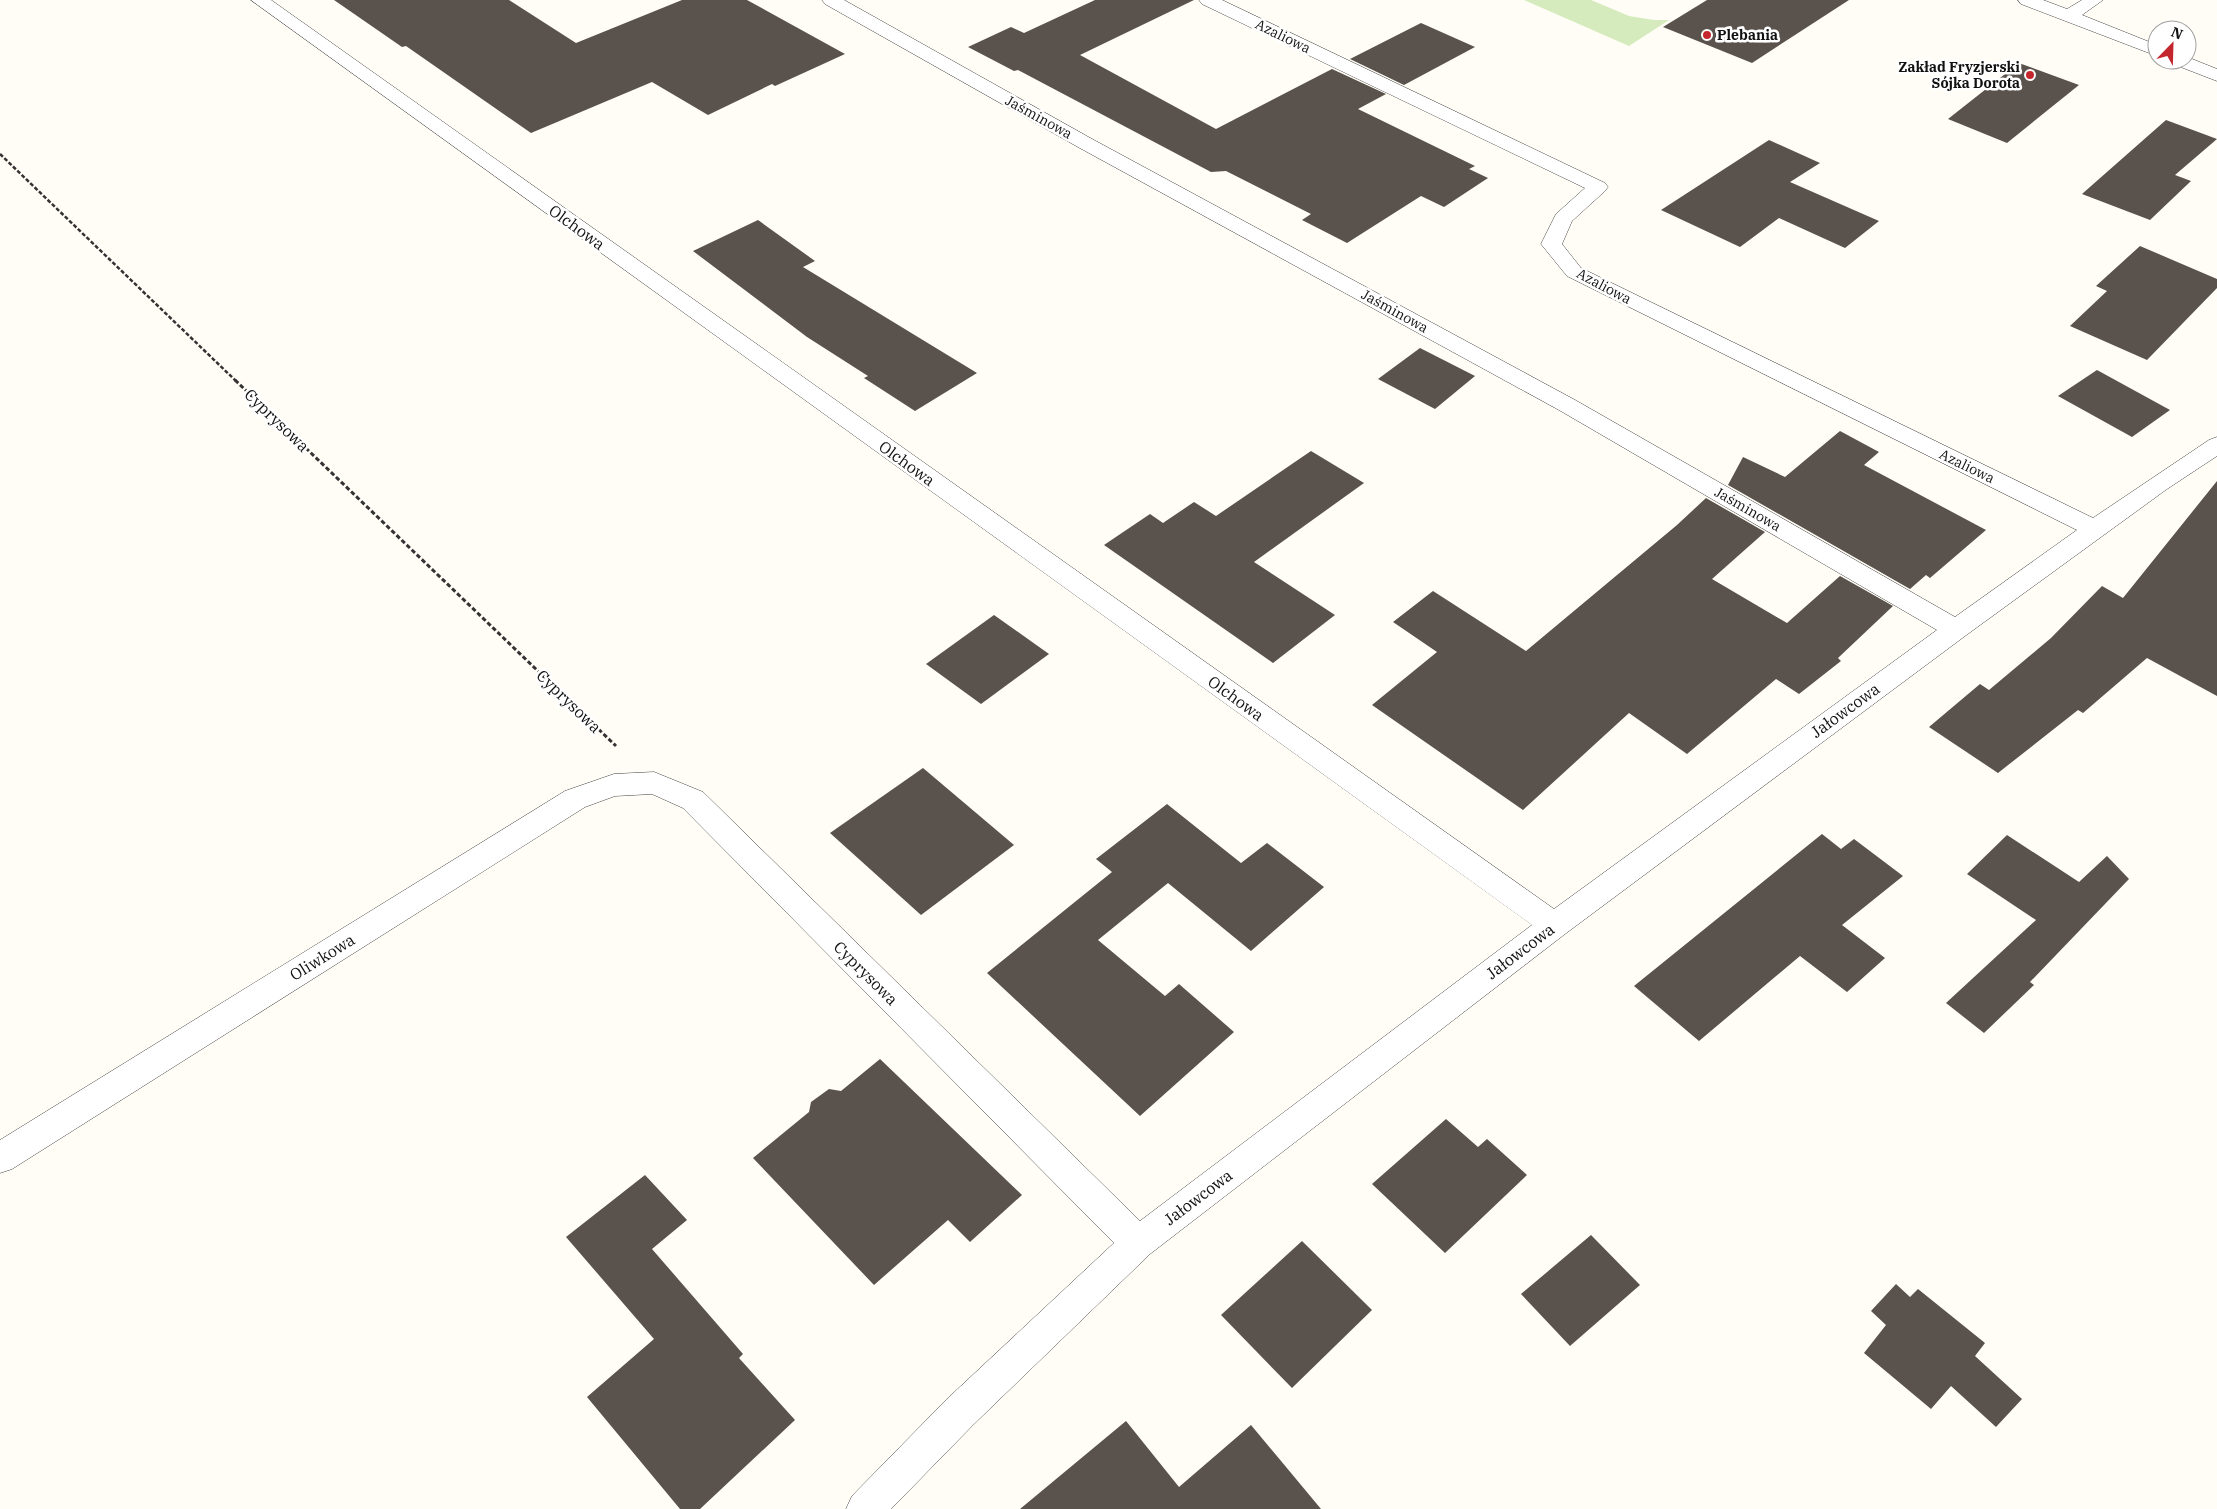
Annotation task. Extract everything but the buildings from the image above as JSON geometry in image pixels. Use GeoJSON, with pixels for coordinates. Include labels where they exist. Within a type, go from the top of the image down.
{"type":"FeatureCollection","features":[{"type":"Feature","properties":{"kind":"street","name":"Olchowa"},"geometry":{"type":"LineString","coordinates":[[260,0],[1554,925]]}},
{"type":"Feature","properties":{"kind":"street","name":"Jaśminowa"},"geometry":{"type":"LineString","coordinates":[[830,0],[1085,143],[1567,406],[1956,628]]}},
{"type":"Feature","properties":{"kind":"street","name":"Azaliowa"},"geometry":{"type":"LineString","coordinates":[[1208,0],[1598,187],[1563,218],[1551,244],[1574,272],[2095,529]]}},
{"type":"Feature","properties":{"kind":"street"},"geometry":{"type":"LineString","coordinates":[[2027,0],[2147,47]]}},
{"type":"Feature","properties":{"kind":"street"},"geometry":{"type":"LineString","coordinates":[[2068,16],[2094,0]]}},
{"type":"Feature","properties":{"kind":"street"},"geometry":{"type":"LineString","coordinates":[[2197,68],[2217,76]]}},
{"type":"Feature","properties":{"kind":"street","name":"Jałowcowa"},"geometry":{"type":"LineString","coordinates":[[865,1509],[960,1412],[1138,1243],[1554,925],[1956,628],[2159,483],[2217,445]]}},
{"type":"Feature","properties":{"kind":"street","name":"Oliwkowa"},"geometry":{"type":"LineString","coordinates":[[0,1158],[575,799],[614,785],[654,783]]}},
{"type":"Feature","properties":{"kind":"street","name":"Cyprysowa"},"geometry":{"type":"LineString","coordinates":[[654,783],[693,800],[1138,1243]]}},
{"type":"Feature","properties":{"kind":"path","name":"Cyprysowa"},"geometry":{"type":"LineString","coordinates":[[0,154],[654,783]]}},
{"type":"Feature","properties":{"kind":"green space"},"geometry":{"type":"Polygon","coordinates":[[[1524,0],[1591,0],[1629,16],[1669,20],[1629,46],[1524,0]]]}},
{"type":"Feature","properties":{"kind":"place","name":"Plebania"},"geometry":{"type":"Point","coordinates":[1707,35]}},
{"type":"Feature","properties":{"kind":"place","name":"Zakład Fryzjerski Sójka Dorota"},"geometry":{"type":"Point","coordinates":[2030,75]}}]}
